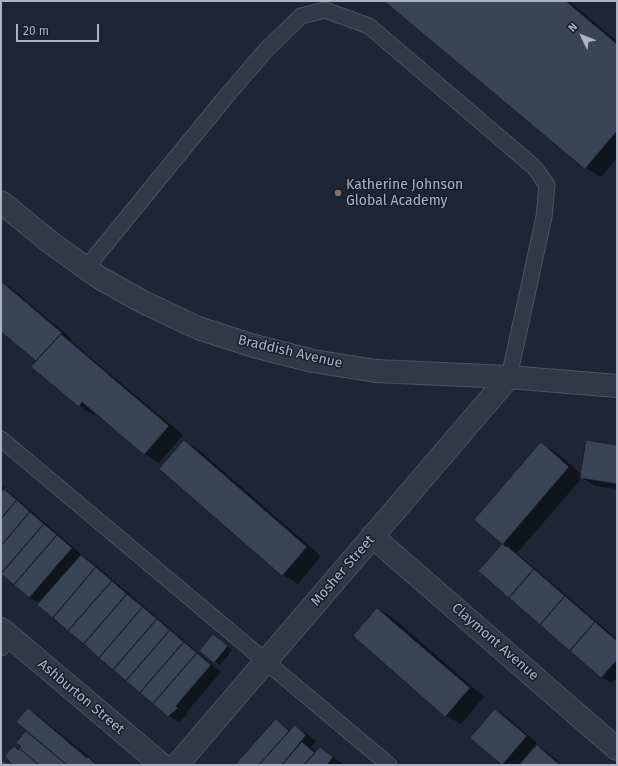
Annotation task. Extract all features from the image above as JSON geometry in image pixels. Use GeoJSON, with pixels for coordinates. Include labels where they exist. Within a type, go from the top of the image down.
{"type":"FeatureCollection","features":[{"type":"Feature","properties":{"kind":"street","name":"Braddish Avenue"},"geometry":{"type":"LineString","coordinates":[[2,205],[51,244],[100,278],[143,302],[198,328],[254,346],[313,361],[376,370],[508,377],[617,386]]}},
{"type":"Feature","properties":{"kind":"street","name":"Mosher Street"},"geometry":{"type":"LineString","coordinates":[[177,765],[508,377]]}},
{"type":"Feature","properties":{"kind":"street","name":"Claymont Avenue"},"geometry":{"type":"LineString","coordinates":[[372,536],[614,741]]}},
{"type":"Feature","properties":{"kind":"street","name":"Ashburton Street"},"geometry":{"type":"LineString","coordinates":[[4,638],[162,765]]}},
{"type":"Feature","properties":{"kind":"lane"},"geometry":{"type":"LineString","coordinates":[[86,268],[130,211],[266,50],[301,16],[325,10],[369,26],[534,166],[547,185],[544,217],[508,377]]}},
{"type":"Feature","properties":{"kind":"lane"},"geometry":{"type":"LineString","coordinates":[[1,439],[389,765]]}},
{"type":"Feature","properties":{"kind":"building"},"geometry":{"type":"Polygon","coordinates":[[[384,1],[566,1],[617,44],[617,131],[585,169],[384,1]]]}},
{"type":"Feature","properties":{"kind":"building"},"geometry":{"type":"Polygon","coordinates":[[[1,281],[62,333],[36,361],[1,332],[1,281]]]}},
{"type":"Feature","properties":{"kind":"building"},"geometry":{"type":"Polygon","coordinates":[[[61,334],[169,426],[144,455],[82,402],[79,407],[31,367],[61,334]]]}},
{"type":"Feature","properties":{"kind":"building"},"geometry":{"type":"Polygon","coordinates":[[[184,440],[307,547],[282,576],[159,469],[184,440]]]}},
{"type":"Feature","properties":{"kind":"building"},"geometry":{"type":"Polygon","coordinates":[[[586,440],[617,445],[617,484],[580,478],[586,440]]]}},
{"type":"Feature","properties":{"kind":"building"},"geometry":{"type":"Polygon","coordinates":[[[541,442],[569,467],[503,544],[534,569],[509,598],[478,571],[502,544],[474,520],[541,442]]]}},
{"type":"Feature","properties":{"kind":"building"},"geometry":{"type":"Polygon","coordinates":[[[4,489],[17,500],[1,519],[1,493],[4,489]]]}},
{"type":"Feature","properties":{"kind":"building"},"geometry":{"type":"Polygon","coordinates":[[[17,500],[30,512],[1,546],[1,519],[17,500]]]}},
{"type":"Feature","properties":{"kind":"building"},"geometry":{"type":"Polygon","coordinates":[[[30,512],[44,524],[1,574],[1,546],[30,512]]]}},
{"type":"Feature","properties":{"kind":"building"},"geometry":{"type":"Polygon","coordinates":[[[44,524],[57,535],[14,585],[1,574],[44,524]]]}},
{"type":"Feature","properties":{"kind":"building"},"geometry":{"type":"Polygon","coordinates":[[[57,535],[72,548],[29,598],[14,585],[57,535]]]}},
{"type":"Feature","properties":{"kind":"building"},"geometry":{"type":"Polygon","coordinates":[[[81,555],[96,567],[53,618],[37,605],[81,555]]]}},
{"type":"Feature","properties":{"kind":"building"},"geometry":{"type":"Polygon","coordinates":[[[96,567],[112,581],[68,631],[53,618],[96,567]]]}},
{"type":"Feature","properties":{"kind":"building"},"geometry":{"type":"Polygon","coordinates":[[[534,569],[565,596],[540,625],[509,598],[534,569]]]}},
{"type":"Feature","properties":{"kind":"building"},"geometry":{"type":"Polygon","coordinates":[[[112,581],[127,594],[84,644],[68,631],[112,581]]]}},
{"type":"Feature","properties":{"kind":"building"},"geometry":{"type":"Polygon","coordinates":[[[127,594],[143,607],[99,658],[84,644],[127,594]]]}},
{"type":"Feature","properties":{"kind":"building"},"geometry":{"type":"Polygon","coordinates":[[[565,596],[595,622],[570,651],[540,625],[565,596]]]}},
{"type":"Feature","properties":{"kind":"building"},"geometry":{"type":"Polygon","coordinates":[[[143,607],[157,619],[113,670],[99,658],[143,607]]]}},
{"type":"Feature","properties":{"kind":"building"},"geometry":{"type":"Polygon","coordinates":[[[377,608],[470,688],[445,717],[353,636],[377,608]]]}},
{"type":"Feature","properties":{"kind":"building"},"geometry":{"type":"Polygon","coordinates":[[[157,619],[170,630],[126,681],[113,670],[157,619]]]}},
{"type":"Feature","properties":{"kind":"building"},"geometry":{"type":"Polygon","coordinates":[[[595,622],[617,641],[617,660],[601,678],[570,651],[595,622]]]}},
{"type":"Feature","properties":{"kind":"building"},"geometry":{"type":"Polygon","coordinates":[[[170,630],[184,642],[140,693],[126,681],[170,630]]]}},
{"type":"Feature","properties":{"kind":"building"},"geometry":{"type":"Polygon","coordinates":[[[213,634],[228,646],[214,663],[199,651],[213,634]]]}},
{"type":"Feature","properties":{"kind":"building"},"geometry":{"type":"Polygon","coordinates":[[[184,642],[197,653],[153,704],[140,693],[184,642]]]}},
{"type":"Feature","properties":{"kind":"building"},"geometry":{"type":"Polygon","coordinates":[[[197,653],[211,665],[176,706],[178,708],[168,717],[153,704],[197,653]]]}},
{"type":"Feature","properties":{"kind":"building"},"geometry":{"type":"Polygon","coordinates":[[[28,708],[97,765],[67,765],[16,722],[28,708]]]}},
{"type":"Feature","properties":{"kind":"building"},"geometry":{"type":"Polygon","coordinates":[[[495,709],[527,736],[502,765],[470,738],[495,709]]]}},
{"type":"Feature","properties":{"kind":"building"},"geometry":{"type":"Polygon","coordinates":[[[276,719],[289,731],[259,765],[235,765],[276,719]]]}},
{"type":"Feature","properties":{"kind":"building"},"geometry":{"type":"Polygon","coordinates":[[[295,725],[306,735],[282,765],[259,765],[295,725]]]}},
{"type":"Feature","properties":{"kind":"building"},"geometry":{"type":"Polygon","coordinates":[[[26,731],[67,765],[39,765],[19,748],[21,747],[16,743],[26,731]]]}},
{"type":"Feature","properties":{"kind":"building"},"geometry":{"type":"Polygon","coordinates":[[[302,742],[315,753],[304,765],[282,765],[302,742]]]}},
{"type":"Feature","properties":{"kind":"building"},"geometry":{"type":"Polygon","coordinates":[[[537,745],[560,765],[519,765],[537,745]]]}},
{"type":"Feature","properties":{"kind":"building"},"geometry":{"type":"Polygon","coordinates":[[[14,746],[18,750],[19,748],[39,765],[12,765],[5,756],[14,746]]]}},
{"type":"Feature","properties":{"kind":"building"},"geometry":{"type":"Polygon","coordinates":[[[320,747],[333,757],[327,765],[304,765],[320,747]]]}},
{"type":"Feature","properties":{"kind":"building"},"geometry":{"type":"Polygon","coordinates":[[[2,760],[7,763],[8,762],[12,765],[1,765],[2,760]]]}},
{"type":"Feature","properties":{"kind":"place","name":"Katherine Johnson Global Academy"},"geometry":{"type":"Point","coordinates":[338,193]}}]}
